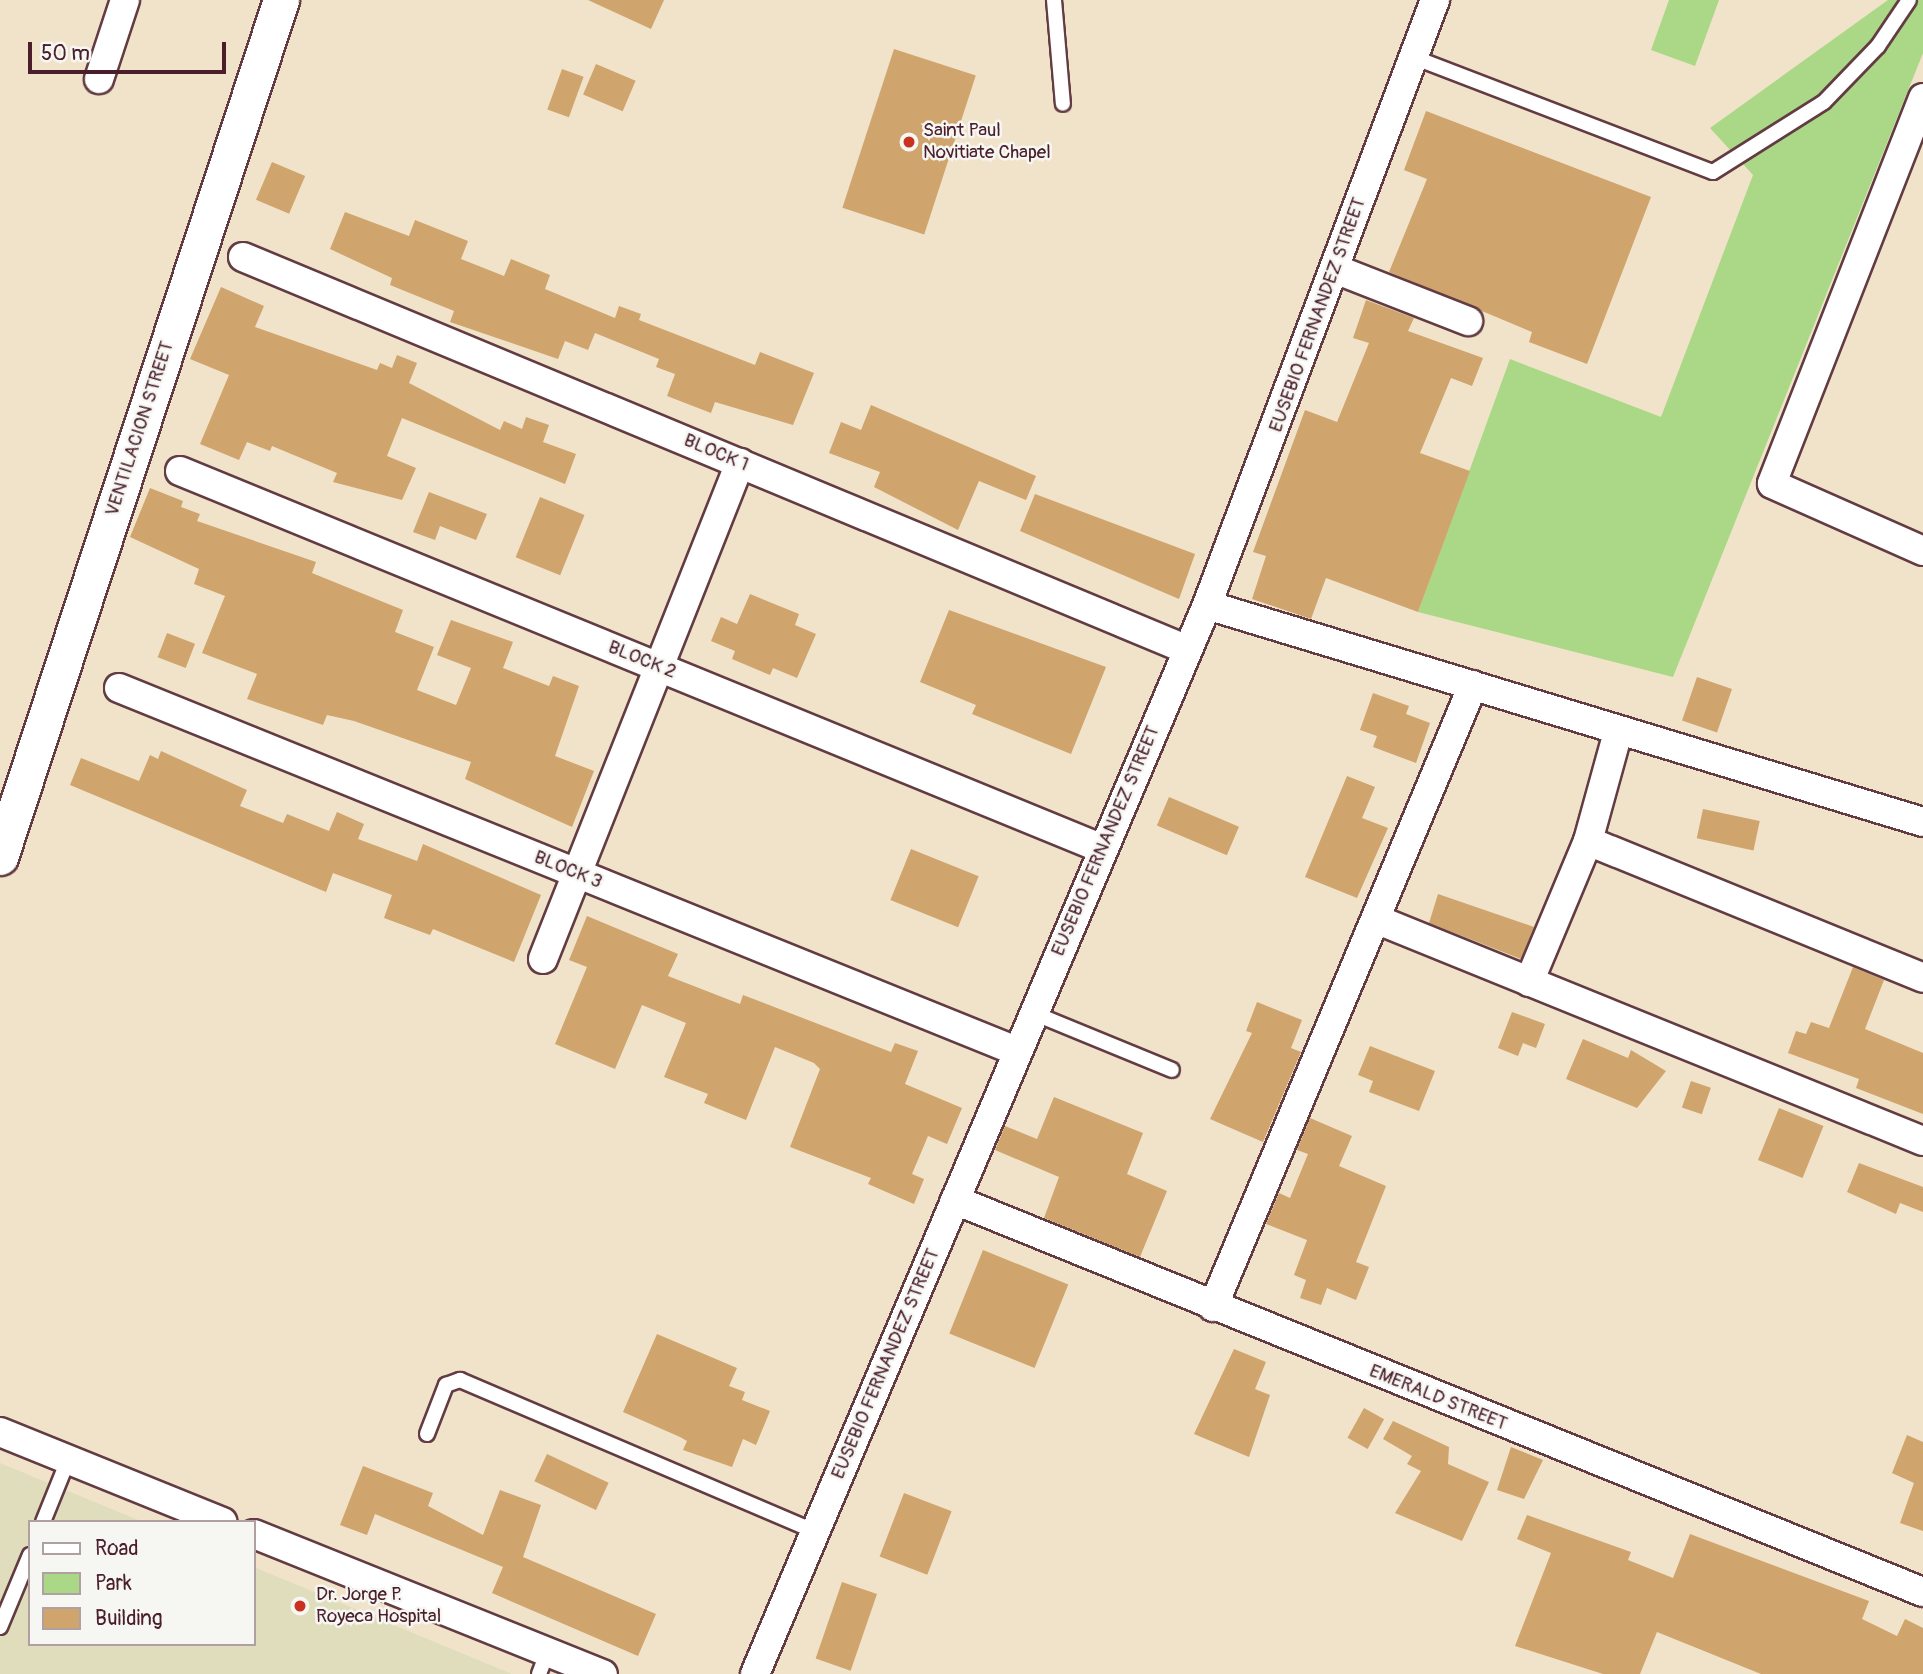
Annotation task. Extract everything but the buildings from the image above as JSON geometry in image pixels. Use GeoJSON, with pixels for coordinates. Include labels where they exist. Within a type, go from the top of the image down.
{"type":"FeatureCollection","features":[{"type":"Feature","properties":{"kind":"street"},"geometry":{"type":"LineString","coordinates":[[99,79],[125,0]]}},
{"type":"Feature","properties":{"kind":"street","name":"VENTILACION STREET"},"geometry":{"type":"LineString","coordinates":[[0,858],[281,0]]}},
{"type":"Feature","properties":{"kind":"street","name":"EUSEBIO FERNANDEZ STREET"},"geometry":{"type":"LineString","coordinates":[[755,1674],[1016,1051],[1207,605],[1435,0]]}},
{"type":"Feature","properties":{"kind":"street"},"geometry":{"type":"LineString","coordinates":[[1921,108],[1772,484],[1922,549]]}},
{"type":"Feature","properties":{"kind":"street","name":"BLOCK 1"},"geometry":{"type":"LineString","coordinates":[[243,257],[1188,650]]}},
{"type":"Feature","properties":{"kind":"street"},"geometry":{"type":"LineString","coordinates":[[1335,269],[1468,321]]}},
{"type":"Feature","properties":{"kind":"street"},"geometry":{"type":"LineString","coordinates":[[543,958],[740,463]]}},
{"type":"Feature","properties":{"kind":"street","name":"BLOCK 2"},"geometry":{"type":"LineString","coordinates":[[180,471],[1103,849]]}},
{"type":"Feature","properties":{"kind":"street"},"geometry":{"type":"LineString","coordinates":[[1207,605],[1618,732],[1923,822]]}},
{"type":"Feature","properties":{"kind":"street"},"geometry":{"type":"LineString","coordinates":[[1213,1307],[1473,685]]}},
{"type":"Feature","properties":{"kind":"street","name":"BLOCK 3"},"geometry":{"type":"LineString","coordinates":[[119,688],[1016,1051]]}},
{"type":"Feature","properties":{"kind":"street"},"geometry":{"type":"LineString","coordinates":[[1529,982],[1588,841],[1618,732]]}},
{"type":"Feature","properties":{"kind":"street"},"geometry":{"type":"LineString","coordinates":[[1588,841],[1923,978]]}},
{"type":"Feature","properties":{"kind":"street"},"geometry":{"type":"LineString","coordinates":[[1377,920],[1923,1141]]}},
{"type":"Feature","properties":{"kind":"street","name":"EMERALD STREET"},"geometry":{"type":"LineString","coordinates":[[955,1200],[1213,1307],[1923,1592]]}},
{"type":"Feature","properties":{"kind":"street"},"geometry":{"type":"LineString","coordinates":[[0,1432],[218,1520]]}},
{"type":"Feature","properties":{"kind":"street"},"geometry":{"type":"LineString","coordinates":[[256,1535],[543,1662],[603,1674]]}},
{"type":"Feature","properties":{"kind":"lane"},"geometry":{"type":"LineString","coordinates":[[1054,0],[1063,104]]}},
{"type":"Feature","properties":{"kind":"lane"},"geometry":{"type":"LineString","coordinates":[[1413,57],[1713,172],[1824,102],[1878,46],[1909,0]]}},
{"type":"Feature","properties":{"kind":"lane"},"geometry":{"type":"LineString","coordinates":[[1033,1013],[1172,1070]]}},
{"type":"Feature","properties":{"kind":"lane"},"geometry":{"type":"LineString","coordinates":[[428,1434],[446,1385],[460,1380],[816,1532]]}},
{"type":"Feature","properties":{"kind":"lane"},"geometry":{"type":"LineString","coordinates":[[44,1520],[68,1460]]}},
{"type":"Feature","properties":{"kind":"lane"},"geometry":{"type":"LineString","coordinates":[[0,1627],[28,1560]]}},
{"type":"Feature","properties":{"kind":"shaded area","name":"Dr. Jorge P. Royeca Hospital"},"geometry":{"type":"Polygon","coordinates":[[[0,1463],[138,1520],[28,1520],[28,1646],[256,1646],[256,1568],[512,1674],[0,1674],[0,1463]]]}},
{"type":"Feature","properties":{"kind":"green space"},"geometry":{"type":"Polygon","coordinates":[[[1669,0],[1719,0],[1695,66],[1651,50],[1669,0]]]}},
{"type":"Feature","properties":{"kind":"green space"},"geometry":{"type":"Polygon","coordinates":[[[1888,0],[1923,0],[1923,53],[1673,677],[1418,612],[1510,359],[1661,417],[1753,175],[1710,128],[1888,0]]]}},
{"type":"Feature","properties":{"kind":"place","name":"Saint Paul Novitiate Chapel"},"geometry":{"type":"Point","coordinates":[909,142]}},
{"type":"Feature","properties":{"kind":"place","name":"Dr. Jorge P. Royeca Hospital"},"geometry":{"type":"Point","coordinates":[300,1606]}}]}
